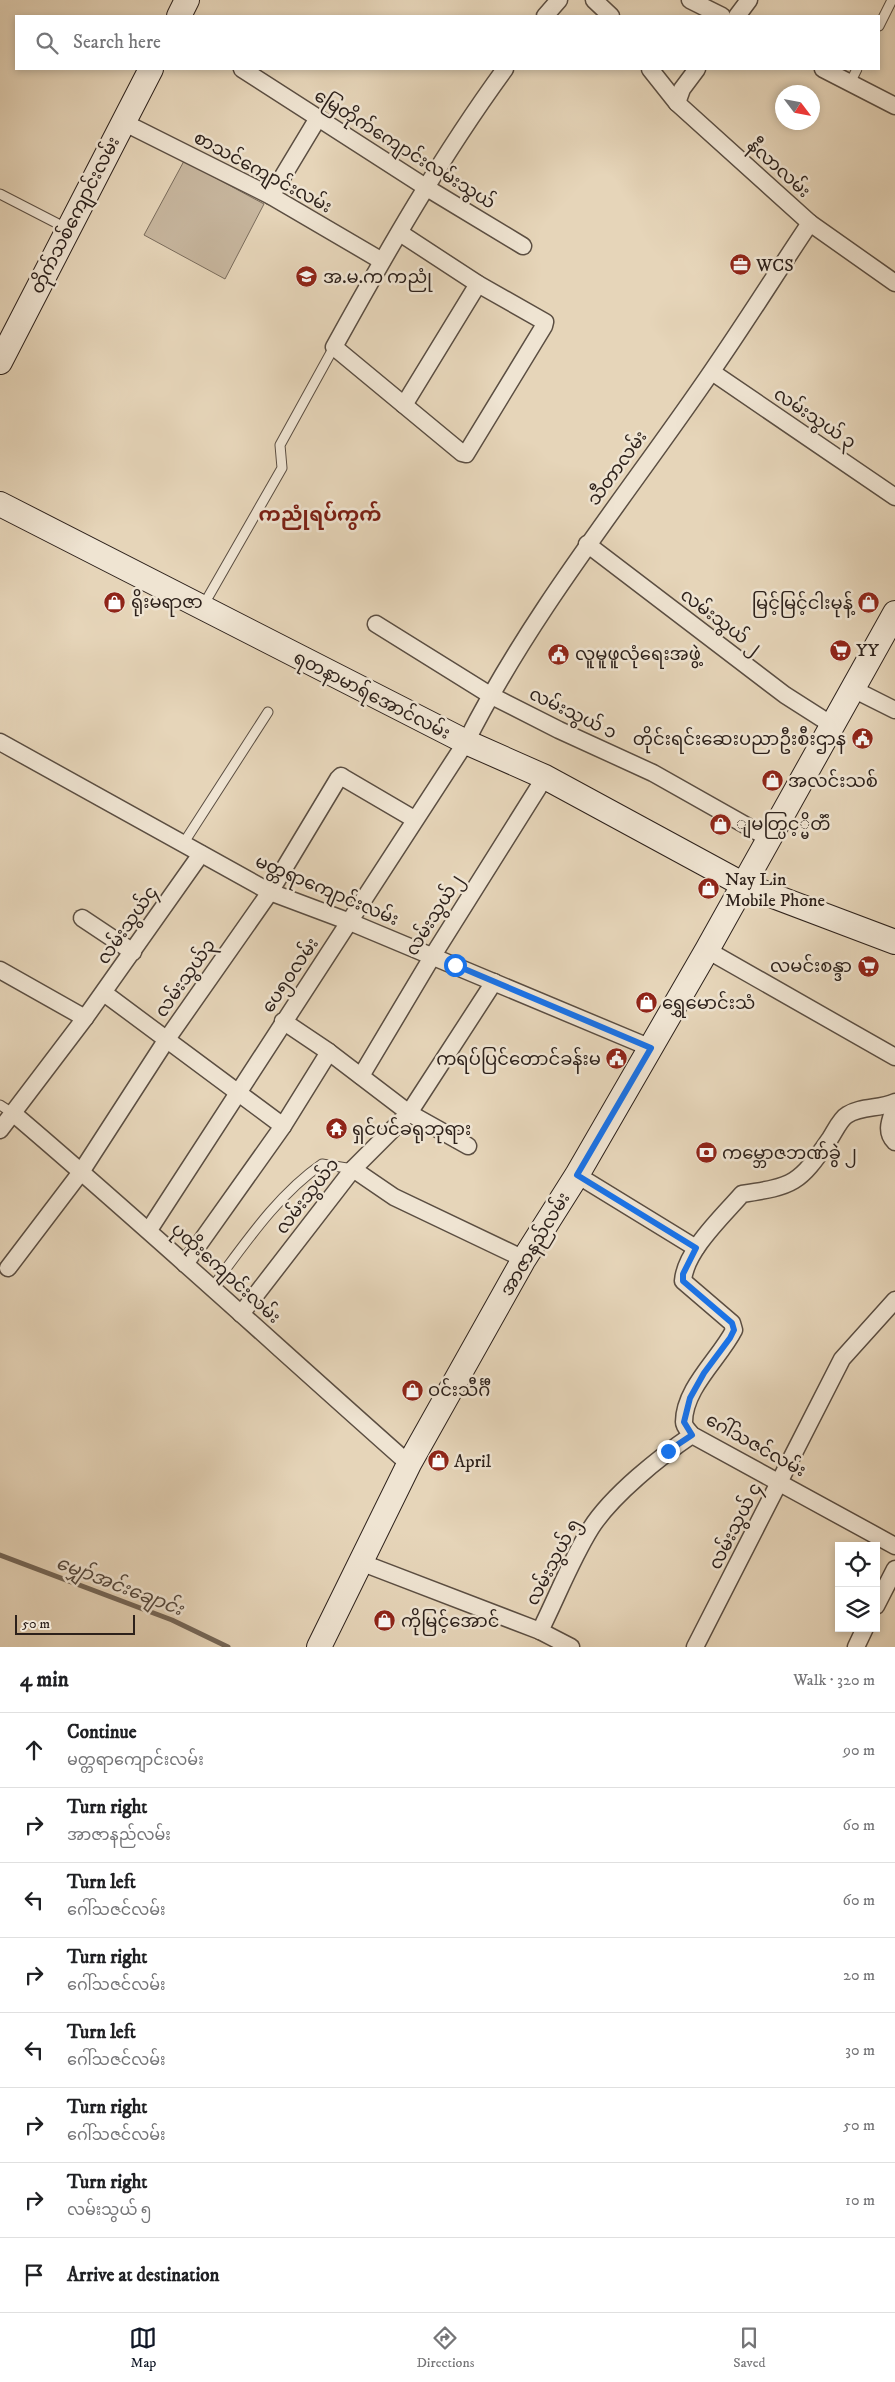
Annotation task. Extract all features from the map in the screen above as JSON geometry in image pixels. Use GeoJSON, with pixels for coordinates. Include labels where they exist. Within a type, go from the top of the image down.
{"type":"FeatureCollection","features":[{"type":"Feature","properties":{"kind":"street"},"geometry":{"type":"LineString","coordinates":[[180,15],[187,0]]}},
{"type":"Feature","properties":{"kind":"street"},"geometry":{"type":"LineString","coordinates":[[546,15],[559,0]]}},
{"type":"Feature","properties":{"kind":"street"},"geometry":{"type":"LineString","coordinates":[[594,0],[610,15]]}},
{"type":"Feature","properties":{"kind":"street"},"geometry":{"type":"LineString","coordinates":[[690,0],[720,15]]}},
{"type":"Feature","properties":{"kind":"street"},"geometry":{"type":"LineString","coordinates":[[738,15],[749,0]]}},
{"type":"Feature","properties":{"kind":"street","name":"တိုက်သစ်ကျောင်းလမ်း"},"geometry":{"type":"LineString","coordinates":[[0,362],[150,70]]}},
{"type":"Feature","properties":{"kind":"street","name":"မြေတိုက်ကျောင်းလမ်းသွယ်"},"geometry":{"type":"LineString","coordinates":[[244,70],[427,188],[523,246]]}},
{"type":"Feature","properties":{"kind":"street"},"geometry":{"type":"LineString","coordinates":[[400,233],[478,284],[545,322],[469,452],[462,453],[334,347],[382,261],[459,137],[504,70]]}},
{"type":"Feature","properties":{"kind":"street","name":"နီလာလမ်း"},"geometry":{"type":"LineString","coordinates":[[651,70],[677,103],[810,223],[895,283]]}},
{"type":"Feature","properties":{"kind":"street"},"geometry":{"type":"LineString","coordinates":[[677,103],[682,89],[696,70]]}},
{"type":"Feature","properties":{"kind":"street"},"geometry":{"type":"LineString","coordinates":[[827,70],[853,76],[895,106]]}},
{"type":"Feature","properties":{"kind":"street"},"geometry":{"type":"LineString","coordinates":[[271,196],[318,118]]}},
{"type":"Feature","properties":{"kind":"street","name":"စာသင်ကျောင်းလမ်း"},"geometry":{"type":"LineString","coordinates":[[124,122],[271,196],[382,261]]}},
{"type":"Feature","properties":{"kind":"street","name":"သီတာလမ်း"},"geometry":{"type":"LineString","coordinates":[[466,742],[490,695],[587,544],[712,372],[810,223]]}},
{"type":"Feature","properties":{"kind":"street"},"geometry":{"type":"LineString","coordinates":[[404,405],[478,284]]}},
{"type":"Feature","properties":{"kind":"street","name":"လမ်းသွယ် ၃"},"geometry":{"type":"LineString","coordinates":[[712,372],[895,497]]}},
{"type":"Feature","properties":{"kind":"street","name":"ရတနာမာရ်အောင်လမ်း"},"geometry":{"type":"LineString","coordinates":[[0,505],[466,742],[545,777],[744,885],[895,942]]}},
{"type":"Feature","properties":{"kind":"street","name":"လမ်းသွယ် ၂"},"geometry":{"type":"LineString","coordinates":[[587,544],[785,694],[832,725]]}},
{"type":"Feature","properties":{"kind":"street","name":"အာဇာနည်လမ်း"},"geometry":{"type":"LineString","coordinates":[[319,1647],[408,1464],[524,1259],[577,1175],[651,1048],[770,839],[895,613]]}},
{"type":"Feature","properties":{"kind":"street","name":"လမ်းသွယ် ၁"},"geometry":{"type":"LineString","coordinates":[[376,624],[490,695],[559,730],[653,773],[770,839]]}},
{"type":"Feature","properties":{"kind":"street"},"geometry":{"type":"LineString","coordinates":[[853,689],[895,710]]}},
{"type":"Feature","properties":{"kind":"street","name":"မတ္တရာကျောင်းလမ်း"},"geometry":{"type":"LineString","coordinates":[[0,742],[270,892],[350,922],[651,1048]]}},
{"type":"Feature","properties":{"kind":"street","name":"ပေ၅၀လမ်း"},"geometry":{"type":"LineString","coordinates":[[149,1230],[466,742]]}},
{"type":"Feature","properties":{"kind":"street","name":"လမ်းသွယ်၃"},"geometry":{"type":"LineString","coordinates":[[8,1268],[81,1172],[167,1039],[270,892],[341,776],[414,820]]}},
{"type":"Feature","properties":{"kind":"street","name":"လမ်းသွယ်၂"},"geometry":{"type":"LineString","coordinates":[[361,1076],[432,957],[545,777]]}},
{"type":"Feature","properties":{"kind":"street","name":"လမ်းသွယ်၄"},"geometry":{"type":"LineString","coordinates":[[85,1018],[201,854]]}},
{"type":"Feature","properties":{"kind":"street"},"geometry":{"type":"LineString","coordinates":[[82,918],[133,952]]}},
{"type":"Feature","properties":{"kind":"street"},"geometry":{"type":"LineString","coordinates":[[707,950],[895,1057]]}},
{"type":"Feature","properties":{"kind":"street"},"geometry":{"type":"LineString","coordinates":[[0,970],[85,1018],[0,1130]]}},
{"type":"Feature","properties":{"kind":"street","name":"လမ်းသွယ်၁"},"geometry":{"type":"LineString","coordinates":[[241,1314],[353,1170],[409,1113],[494,982]]}},
{"type":"Feature","properties":{"kind":"street"},"geometry":{"type":"LineString","coordinates":[[104,993],[283,1126]]}},
{"type":"Feature","properties":{"kind":"street"},"geometry":{"type":"LineString","coordinates":[[283,1021],[330,1052],[409,1113],[468,1146]]}},
{"type":"Feature","properties":{"kind":"street"},"geometry":{"type":"LineString","coordinates":[[185,1264],[283,1126],[330,1052]]}},
{"type":"Feature","properties":{"kind":"street"},"geometry":{"type":"LineString","coordinates":[[895,1104],[888,1128],[889,1135],[895,1142]]}},
{"type":"Feature","properties":{"kind":"street","name":"ဂေါ်သဇင်လမ်း"},"geometry":{"type":"LineString","coordinates":[[895,1104],[862,1109],[846,1115],[810,1168],[795,1182],[768,1190],[742,1194],[696,1248],[683,1274],[683,1281],[732,1323],[734,1330],[704,1373],[690,1398],[684,1422],[692,1435],[895,1546]]}},
{"type":"Feature","properties":{"kind":"street","name":"ပုထိုးကျောင်းလမ်း"},"geometry":{"type":"LineString","coordinates":[[14,1114],[149,1230],[211,1289],[408,1464]]}},
{"type":"Feature","properties":{"kind":"street"},"geometry":{"type":"LineString","coordinates":[[353,1170],[394,1197],[524,1259]]}},
{"type":"Feature","properties":{"kind":"street"},"geometry":{"type":"LineString","coordinates":[[577,1175],[696,1248]]}},
{"type":"Feature","properties":{"kind":"street","name":"လမ်းသွယ် ၄"},"geometry":{"type":"LineString","coordinates":[[695,1647],[842,1359],[895,1300]]}},
{"type":"Feature","properties":{"kind":"street","name":"လမ်းသွယ် ၅"},"geometry":{"type":"LineString","coordinates":[[540,1630],[592,1527],[616,1499],[668,1451],[692,1435]]}},
{"type":"Feature","properties":{"kind":"street"},"geometry":{"type":"LineString","coordinates":[[360,1562],[540,1630],[570,1647]]}},
{"type":"Feature","properties":{"kind":"street"},"geometry":{"type":"LineString","coordinates":[[880,1598],[895,1569]]}},
{"type":"Feature","properties":{"kind":"street"},"geometry":{"type":"LineString","coordinates":[[856,1647],[863,1632]]}},
{"type":"Feature","properties":{"kind":"lane"},"geometry":{"type":"LineString","coordinates":[[880,24],[892,0]]}},
{"type":"Feature","properties":{"kind":"lane"},"geometry":{"type":"LineString","coordinates":[[0,194],[68,229]]}},
{"type":"Feature","properties":{"kind":"lane"},"geometry":{"type":"LineString","coordinates":[[202,608],[282,468],[280,445],[334,347]]}},
{"type":"Feature","properties":{"kind":"lane"},"geometry":{"type":"LineString","coordinates":[[183,844],[268,712]]}},
{"type":"Feature","properties":{"kind":"lane"},"geometry":{"type":"LineString","coordinates":[[0,1105],[14,1114]]}},
{"type":"Feature","properties":{"kind":"lane"},"geometry":{"type":"LineString","coordinates":[[211,1289],[285,1195],[308,1173],[322,1164],[353,1170]]}},
{"type":"Feature","properties":{"kind":"shaded area"},"geometry":{"type":"Polygon","coordinates":[[[184,161],[264,204],[225,279],[144,235],[184,161]]]}},
{"type":"Feature","properties":{"kind":"waterway","name":"မျှော်အင်းချောင်း"},"geometry":{"type":"LineString","coordinates":[[0,1555],[172,1620],[228,1647]]}},
{"type":"Feature","properties":{"kind":"place","name":"WCS"},"geometry":{"type":"Point","coordinates":[740,265]}},
{"type":"Feature","properties":{"kind":"place","name":"အ.မ.က ကညုံ"},"geometry":{"type":"Point","coordinates":[307,277]}},
{"type":"Feature","properties":{"kind":"place","name":"ရိုးမရာဇာ"},"geometry":{"type":"Point","coordinates":[115,602]}},
{"type":"Feature","properties":{"kind":"place","name":"မြင့်မြင့်ငါးမုန့်"},"geometry":{"type":"Point","coordinates":[869,603]}},
{"type":"Feature","properties":{"kind":"place","name":"YY"},"geometry":{"type":"Point","coordinates":[840,650]}},
{"type":"Feature","properties":{"kind":"place","name":"လူမူဖူလုံရေးအဖွဲ့"},"geometry":{"type":"Point","coordinates":[559,654]}},
{"type":"Feature","properties":{"kind":"place","name":"တိုင်းရင်းဆေးပညာဦးစီးဌာန"},"geometry":{"type":"Point","coordinates":[862,739]}},
{"type":"Feature","properties":{"kind":"place","name":"အလင်းသစ်"},"geometry":{"type":"Point","coordinates":[772,781]}},
{"type":"Feature","properties":{"kind":"place","name":"ျမတ္ပြင့္မိတၱဴ"},"geometry":{"type":"Point","coordinates":[720,824]}},
{"type":"Feature","properties":{"kind":"place","name":"Nay Lin Mobile Phone"},"geometry":{"type":"Point","coordinates":[709,889]}},
{"type":"Feature","properties":{"kind":"place","name":"လမင်းစန္ဒာ"},"geometry":{"type":"Point","coordinates":[868,966]}},
{"type":"Feature","properties":{"kind":"place","name":"ရွှေမောင်းသံ"},"geometry":{"type":"Point","coordinates":[646,1003]}},
{"type":"Feature","properties":{"kind":"place","name":"ကရပ်ပြင်တောင်ခန်းမ"},"geometry":{"type":"Point","coordinates":[617,1059]}},
{"type":"Feature","properties":{"kind":"place","name":"ရှင်ပင်ခရုဘုရား"},"geometry":{"type":"Point","coordinates":[336,1129]}},
{"type":"Feature","properties":{"kind":"place","name":"ကမ္ဘောဇဘဏ်ခွဲ ၂"},"geometry":{"type":"Point","coordinates":[706,1153]}},
{"type":"Feature","properties":{"kind":"place","name":"ဝင်းသီင်္ဂီ"},"geometry":{"type":"Point","coordinates":[412,1390]}},
{"type":"Feature","properties":{"kind":"place","name":"April"},"geometry":{"type":"Point","coordinates":[438,1461]}},
{"type":"Feature","properties":{"kind":"place","name":"ကိုမြင့်အောင်"},"geometry":{"type":"Point","coordinates":[385,1621]}},
{"type":"Feature","properties":{"kind":"district","name":"ကညုံရပ်ကွက်"},"geometry":{"type":"Point","coordinates":[320,514]}},
{"type":"Feature","properties":{"kind":"route"},"geometry":{"type":"LineString","coordinates":[[455,965],[651,1048],[577,1175],[696,1248],[683,1274],[683,1281],[732,1323],[734,1330],[730,1338],[704,1373],[690,1398],[684,1422],[692,1435],[668,1451]]}}]}
